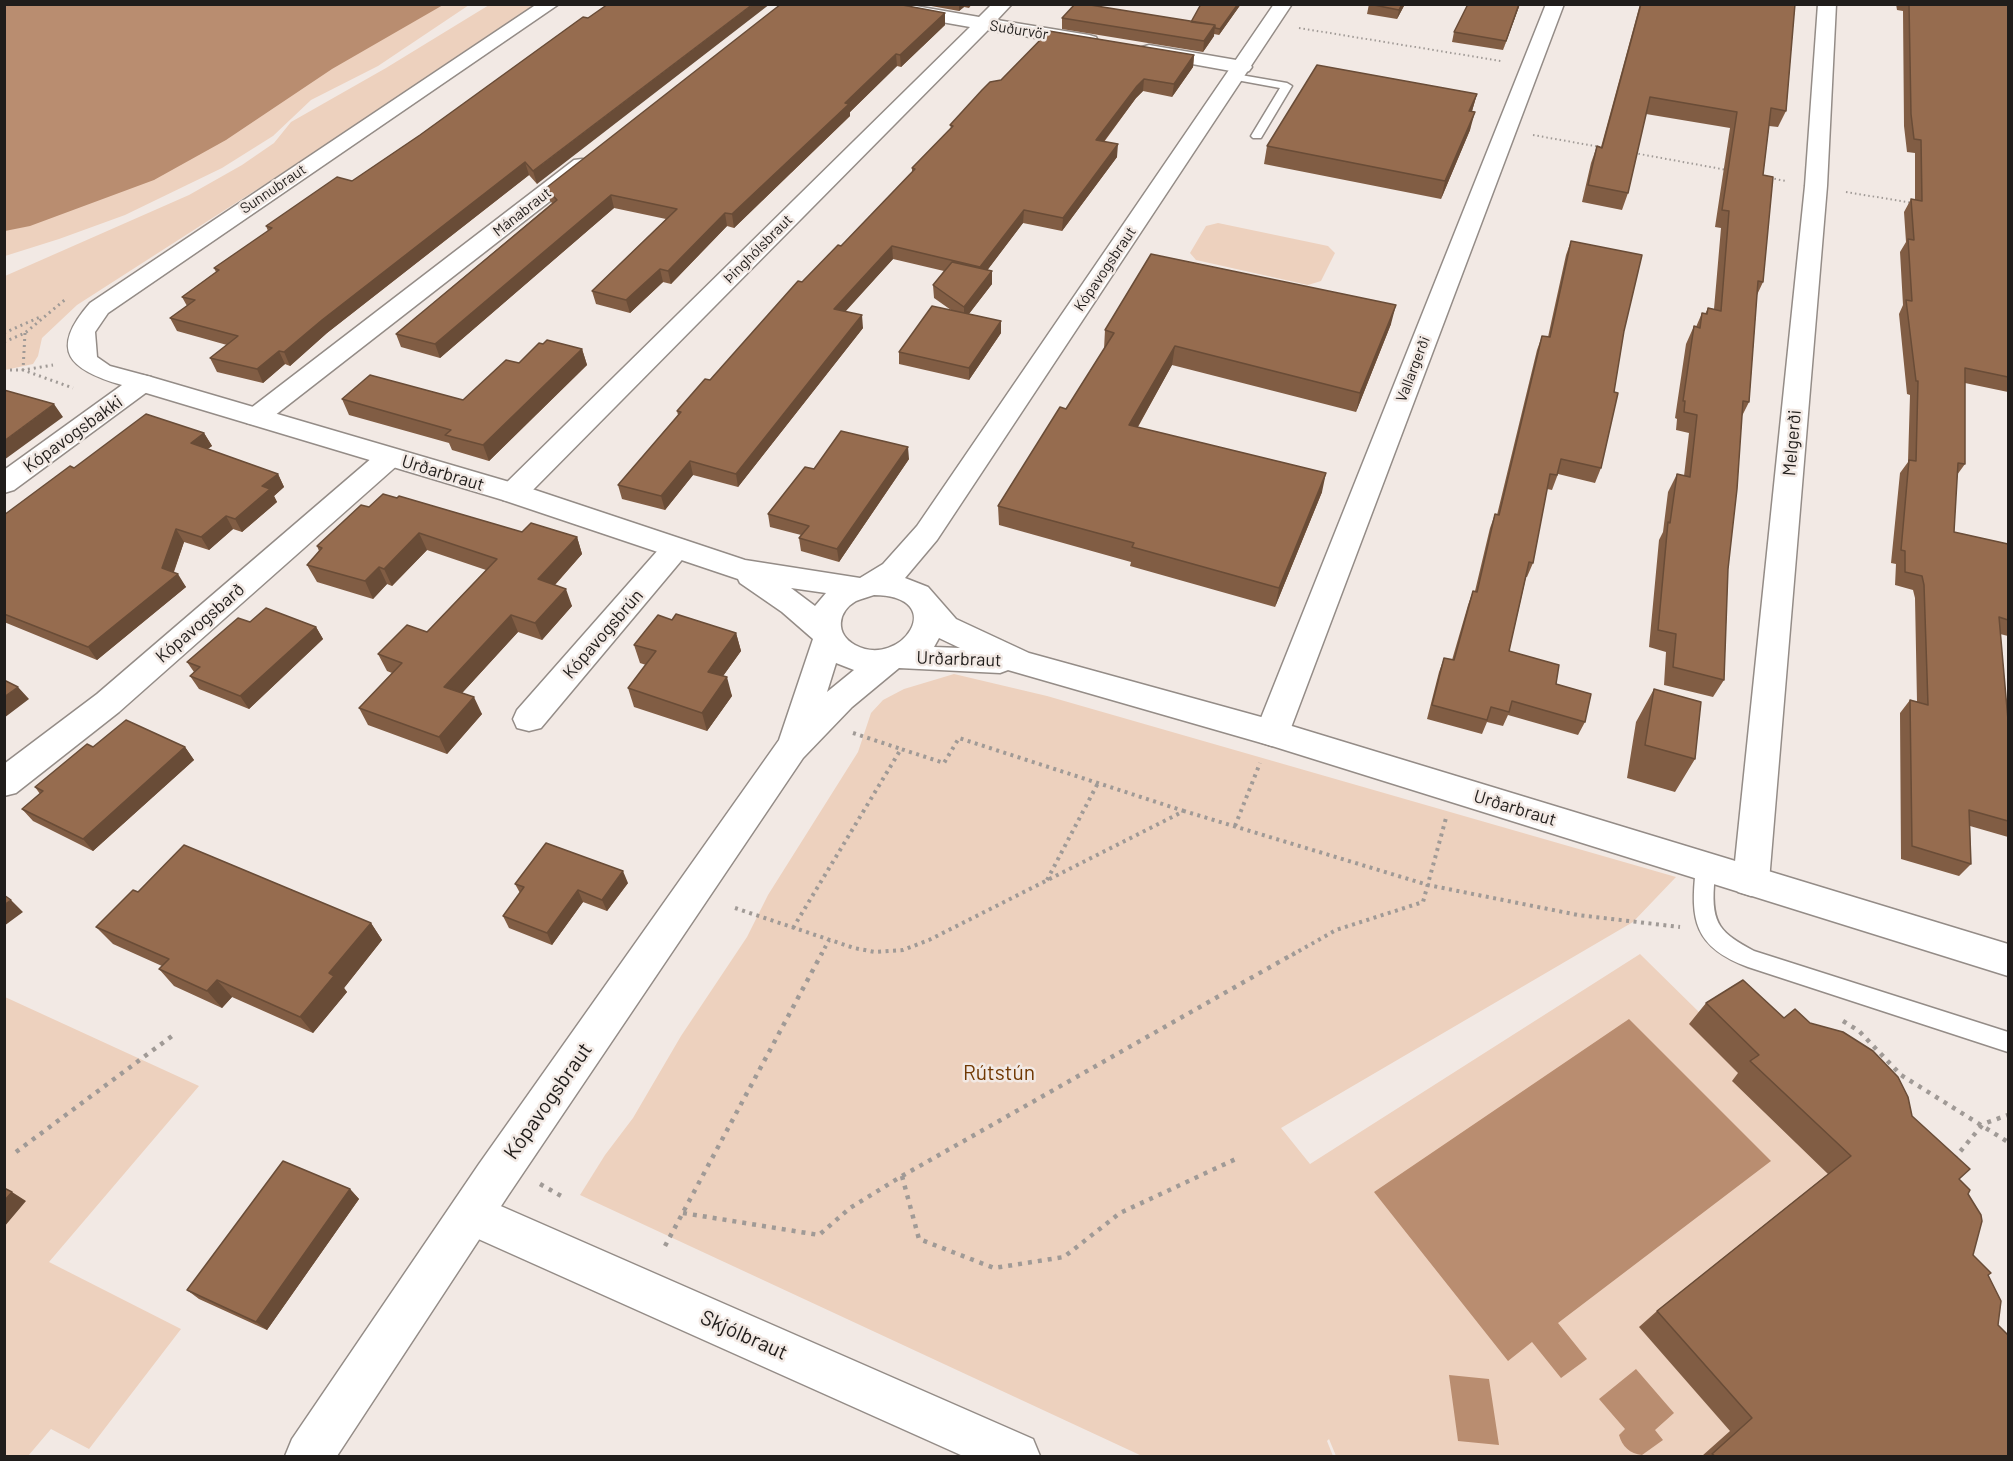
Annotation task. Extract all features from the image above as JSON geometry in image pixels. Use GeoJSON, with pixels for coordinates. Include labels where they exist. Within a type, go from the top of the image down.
{"type":"FeatureCollection","features":[{"type":"Feature","properties":{"kind":"street","name":"Sunnubraut"},"geometry":{"type":"LineString","coordinates":[[85,360],[80,342],[85,323],[99,308],[550,4]]}},
{"type":"Feature","properties":{"kind":"street","name":"Suðurvör"},"geometry":{"type":"LineString","coordinates":[[868,4],[1107,45]]}},
{"type":"Feature","properties":{"kind":"street","name":"Þinghólsbraut"},"geometry":{"type":"LineString","coordinates":[[513,493],[1003,4]]}},
{"type":"Feature","properties":{"kind":"street","name":"Vallargerði"},"geometry":{"type":"LineString","coordinates":[[1272,733],[1555,4]]}},
{"type":"Feature","properties":{"kind":"street","name":"Melgerði"},"geometry":{"type":"LineString","coordinates":[[1751,881],[1816,186],[1827,4]]}},
{"type":"Feature","properties":{"kind":"street","name":"Kópavogsbraut"},"geometry":{"type":"LineString","coordinates":[[865,586],[894,570],[927,533],[1277,14]]}},
{"type":"Feature","properties":{"kind":"street"},"geometry":{"type":"LineString","coordinates":[[1130,48],[1239,72]]}},
{"type":"Feature","properties":{"kind":"street","name":"Mánabraut"},"geometry":{"type":"LineString","coordinates":[[256,417],[599,152]]}},
{"type":"Feature","properties":{"kind":"street"},"geometry":{"type":"LineString","coordinates":[[85,360],[101,371],[142,383]]}},
{"type":"Feature","properties":{"kind":"street","name":"Urðarbraut"},"geometry":{"type":"LineString","coordinates":[[142,383],[513,493],[742,570],[865,586]]}},
{"type":"Feature","properties":{"kind":"street","name":"Kópavogsbakki"},"geometry":{"type":"LineString","coordinates":[[4,484],[142,383]]}},
{"type":"Feature","properties":{"kind":"street","name":"Kópavogsbarð"},"geometry":{"type":"LineString","coordinates":[[4,783],[108,703],[390,457]]}},
{"type":"Feature","properties":{"kind":"street","name":"Kópavogsbraut"},"geometry":{"type":"LineString","coordinates":[[924,604],[916,577],[927,533]]}},
{"type":"Feature","properties":{"kind":"street","name":"Kópavogsbrún"},"geometry":{"type":"LineString","coordinates":[[529,720],[676,548]]}},
{"type":"Feature","properties":{"kind":"street","name":"Urðarbraut"},"geometry":{"type":"LineString","coordinates":[[742,570],[793,604],[826,634]]}},
{"type":"Feature","properties":{"kind":"street"},"geometry":{"type":"LineString","coordinates":[[889,585],[905,588],[924,604],[930,625],[925,638],[914,649],[893,658],[870,661],[852,658],[838,651],[826,634],[825,615],[832,604],[843,594],[865,586],[889,585]]}},
{"type":"Feature","properties":{"kind":"street","name":"Urðarbraut"},"geometry":{"type":"LineString","coordinates":[[924,604],[945,627],[1020,662],[1272,733],[2008,960]]}},
{"type":"Feature","properties":{"kind":"street","name":"Kópavogsbraut"},"geometry":{"type":"LineString","coordinates":[[791,749],[826,634]]}},
{"type":"Feature","properties":{"kind":"street","name":"Kópavogsbraut"},"geometry":{"type":"LineString","coordinates":[[309,1456],[471,1214],[791,749],[841,698],[893,658]]}},
{"type":"Feature","properties":{"kind":"street","name":"Urðarbraut"},"geometry":{"type":"LineString","coordinates":[[893,658],[1020,662]]}},
{"type":"Feature","properties":{"kind":"street","name":"Skjólbraut"},"geometry":{"type":"LineString","coordinates":[[471,1214],[1016,1456]]}},
{"type":"Feature","properties":{"kind":"lane"},"geometry":{"type":"LineString","coordinates":[[1239,72],[1287,86],[1257,136]]}},
{"type":"Feature","properties":{"kind":"lane"},"geometry":{"type":"LineString","coordinates":[[1706,868],[1703,909],[1707,929],[1722,945],[1748,958],[2008,1042]]}},
{"type":"Feature","properties":{"kind":"path"},"geometry":{"type":"LineString","coordinates":[[1277,14],[1532,66]]}},
{"type":"Feature","properties":{"kind":"path"},"geometry":{"type":"LineString","coordinates":[[1506,130],[1604,148]]}},
{"type":"Feature","properties":{"kind":"path"},"geometry":{"type":"LineString","coordinates":[[1628,152],[1734,171]]}},
{"type":"Feature","properties":{"kind":"path"},"geometry":{"type":"LineString","coordinates":[[1769,178],[1918,204]]}},
{"type":"Feature","properties":{"kind":"path"},"geometry":{"type":"LineString","coordinates":[[4,333],[44,315],[25,333],[4,342]]}},
{"type":"Feature","properties":{"kind":"path"},"geometry":{"type":"LineString","coordinates":[[23,370],[25,333]]}},
{"type":"Feature","properties":{"kind":"path"},"geometry":{"type":"LineString","coordinates":[[4,370],[23,370],[85,360]]}},
{"type":"Feature","properties":{"kind":"path"},"geometry":{"type":"LineString","coordinates":[[23,370],[98,396],[109,408]]}},
{"type":"Feature","properties":{"kind":"path"},"geometry":{"type":"LineString","coordinates":[[843,730],[944,763],[959,738],[1184,811],[1428,885],[1578,915],[1682,931],[1707,929]]}},
{"type":"Feature","properties":{"kind":"path"},"geometry":{"type":"LineString","coordinates":[[1235,826],[1272,733]]}},
{"type":"Feature","properties":{"kind":"path"},"geometry":{"type":"LineString","coordinates":[[793,928],[901,749]]}},
{"type":"Feature","properties":{"kind":"path"},"geometry":{"type":"LineString","coordinates":[[1047,880],[1098,783]]}},
{"type":"Feature","properties":{"kind":"path"},"geometry":{"type":"LineString","coordinates":[[683,1213],[819,1235],[850,1208],[902,1176],[1336,930],[1423,902],[1454,789]]}},
{"type":"Feature","properties":{"kind":"path"},"geometry":{"type":"LineString","coordinates":[[735,908],[854,948],[875,951],[903,950],[1184,811]]}},
{"type":"Feature","properties":{"kind":"path"},"geometry":{"type":"LineString","coordinates":[[665,1246],[829,940]]}},
{"type":"Feature","properties":{"kind":"path"},"geometry":{"type":"LineString","coordinates":[[1836,1016],[1859,1031],[1901,1075],[1983,1124],[2008,1142]]}},
{"type":"Feature","properties":{"kind":"path"},"geometry":{"type":"LineString","coordinates":[[16,1152],[172,1036]]}},
{"type":"Feature","properties":{"kind":"path"},"geometry":{"type":"LineString","coordinates":[[1949,1164],[1983,1124],[2008,1115]]}},
{"type":"Feature","properties":{"kind":"path"},"geometry":{"type":"LineString","coordinates":[[902,1176],[920,1239],[994,1268],[1064,1257],[1120,1213],[1238,1158]]}},
{"type":"Feature","properties":{"kind":"green space"},"geometry":{"type":"Polygon","coordinates":[[[4,5],[469,5],[378,66],[311,100],[273,136],[222,168],[125,215],[5,256],[4,5]]]}},
{"type":"Feature","properties":{"kind":"green space"},"geometry":{"type":"Polygon","coordinates":[[[489,5],[544,5],[77,305],[42,338],[38,356],[33,364],[5,370],[5,276],[189,195],[242,165],[274,143],[291,122],[386,68],[489,5]]]}},
{"type":"Feature","properties":{"kind":"green space"},"geometry":{"type":"Polygon","coordinates":[[[1218,223],[1328,246],[1335,253],[1321,281],[1308,285],[1196,260],[1190,253],[1206,226],[1218,223]]]}},
{"type":"Feature","properties":{"kind":"green space","name":"Rútstún"},"geometry":{"type":"Polygon","coordinates":[[[954,674],[1047,696],[1676,877],[1633,922],[1281,1128],[1310,1164],[1640,954],[1702,1015],[1725,1001],[2008,1456],[1336,1456],[1329,1439],[1327,1441],[1333,1456],[1142,1456],[580,1195],[605,1155],[633,1118],[681,1036],[747,937],[768,895],[858,752],[871,713],[883,700],[904,689],[954,674]]]}},
{"type":"Feature","properties":{"kind":"green space"},"geometry":{"type":"Polygon","coordinates":[[[5,997],[199,1086],[49,1262],[181,1329],[89,1449],[51,1429],[28,1456],[5,1456],[5,997]]]}},
{"type":"Feature","properties":{"kind":"shaded area"},"geometry":{"type":"Polygon","coordinates":[[[5,4],[443,5],[332,69],[226,140],[154,180],[30,226],[5,231],[5,4]]]}},
{"type":"Feature","properties":{"kind":"shaded area"},"geometry":{"type":"Polygon","coordinates":[[[1629,1019],[1771,1161],[1558,1323],[1587,1359],[1561,1378],[1532,1342],[1508,1361],[1374,1192],[1629,1019]]]}},
{"type":"Feature","properties":{"kind":"shaded area"},"geometry":{"type":"Polygon","coordinates":[[[1636,1369],[1674,1413],[1655,1430],[1663,1440],[1642,1455],[1624,1446],[1619,1435],[1625,1429],[1599,1399],[1636,1369]]]}},
{"type":"Feature","properties":{"kind":"shaded area"},"geometry":{"type":"Polygon","coordinates":[[[1449,1375],[1489,1379],[1499,1445],[1458,1441],[1449,1375]]]}},
{"type":"Feature","properties":{"kind":"building"},"geometry":{"type":"Polygon","coordinates":[[[608,4],[753,4],[533,171],[525,162],[284,352],[279,351],[257,369],[210,358],[238,336],[170,318],[195,300],[182,297],[219,270],[214,268],[272,228],[266,226],[337,177],[352,181],[420,135],[583,17],[588,18],[608,4]]]}},
{"type":"Feature","properties":{"kind":"building"},"geometry":{"type":"Polygon","coordinates":[[[781,4],[897,4],[945,13],[900,55],[896,54],[845,103],[849,104],[732,214],[725,213],[668,271],[660,269],[626,300],[592,291],[677,209],[611,195],[435,344],[396,334],[557,200],[546,188],[781,4]]]}},
{"type":"Feature","properties":{"kind":"building"},"geometry":{"type":"Polygon","coordinates":[[[1075,4],[1215,25],[1204,41],[1062,18],[1075,4]]]}},
{"type":"Feature","properties":{"kind":"building"},"geometry":{"type":"Polygon","coordinates":[[[1201,4],[1238,4],[1220,29],[1215,28],[1215,25],[1191,22],[1201,4]]]}},
{"type":"Feature","properties":{"kind":"building"},"geometry":{"type":"Polygon","coordinates":[[[1369,4],[1402,4],[1399,10],[1369,4]]]}},
{"type":"Feature","properties":{"kind":"building"},"geometry":{"type":"Polygon","coordinates":[[[1468,4],[1519,4],[1506,41],[1454,32],[1468,4]]]}},
{"type":"Feature","properties":{"kind":"building"},"geometry":{"type":"Polygon","coordinates":[[[1641,4],[1795,4],[1786,111],[1771,108],[1763,175],[1773,177],[1763,282],[1758,281],[1749,402],[1743,401],[1737,489],[1728,569],[1724,680],[1673,667],[1676,634],[1658,630],[1668,522],[1670,523],[1677,474],[1690,477],[1697,415],[1684,412],[1685,401],[1683,401],[1694,326],[1700,328],[1702,313],[1707,314],[1708,308],[1721,311],[1729,211],[1722,210],[1737,112],[1650,97],[1628,193],[1588,185],[1597,146],[1602,148],[1641,4]]]}},
{"type":"Feature","properties":{"kind":"building"},"geometry":{"type":"Polygon","coordinates":[[[1909,4],[2008,4],[2008,377],[1965,368],[1965,464],[1958,463],[1954,532],[2008,544],[2008,620],[1999,617],[2008,720],[2008,821],[1969,810],[1971,864],[1912,846],[1910,700],[1928,705],[1924,585],[1922,576],[1905,572],[1905,551],[1901,550],[1909,460],[1916,461],[1918,381],[1916,381],[1906,300],[1912,301],[1908,239],[1914,240],[1911,199],[1922,201],[1921,140],[1914,139],[1911,114],[1909,4]]]}},
{"type":"Feature","properties":{"kind":"building"},"geometry":{"type":"Polygon","coordinates":[[[1049,31],[1194,55],[1174,84],[1144,79],[1137,86],[1096,140],[1118,144],[1063,218],[1024,210],[980,267],[892,246],[834,309],[862,315],[736,474],[690,461],[661,496],[618,485],[681,412],[677,411],[705,379],[710,380],[798,281],[802,282],[838,245],[841,246],[915,169],[912,168],[953,126],[950,125],[982,90],[990,82],[1001,80],[1049,31]]]}},
{"type":"Feature","properties":{"kind":"building"},"geometry":{"type":"Polygon","coordinates":[[[1317,65],[1477,94],[1469,111],[1475,112],[1445,181],[1267,146],[1317,65]]]}},
{"type":"Feature","properties":{"kind":"building"},"geometry":{"type":"Polygon","coordinates":[[[1571,241],[1642,255],[1624,331],[1614,392],[1618,393],[1601,468],[1561,459],[1557,475],[1550,474],[1533,563],[1529,562],[1509,651],[1559,665],[1556,684],[1591,694],[1585,722],[1512,701],[1509,712],[1491,707],[1487,720],[1432,705],[1444,658],[1454,660],[1473,591],[1477,592],[1495,514],[1499,515],[1542,336],[1550,337],[1571,241]]]}},
{"type":"Feature","properties":{"kind":"building"},"geometry":{"type":"Polygon","coordinates":[[[1151,254],[1396,305],[1360,393],[1175,346],[1129,425],[1326,473],[1279,588],[1132,547],[1134,543],[998,506],[1060,407],[1066,409],[1114,333],[1105,330],[1151,254]]]}},
{"type":"Feature","properties":{"kind":"building"},"geometry":{"type":"Polygon","coordinates":[[[952,262],[992,271],[964,307],[933,285],[952,262]]]}},
{"type":"Feature","properties":{"kind":"building"},"geometry":{"type":"Polygon","coordinates":[[[932,306],[1001,321],[969,368],[899,352],[932,306]]]}},
{"type":"Feature","properties":{"kind":"building"},"geometry":{"type":"Polygon","coordinates":[[[547,340],[582,349],[483,445],[445,435],[451,430],[342,399],[370,375],[463,400],[506,360],[519,363],[539,343],[543,344],[547,340]]]}},
{"type":"Feature","properties":{"kind":"building"},"geometry":{"type":"Polygon","coordinates":[[[4,390],[54,404],[4,441],[4,390]]]}},
{"type":"Feature","properties":{"kind":"building"},"geometry":{"type":"Polygon","coordinates":[[[146,414],[204,433],[191,443],[278,474],[262,486],[270,489],[235,519],[226,516],[201,537],[176,529],[162,568],[178,574],[88,647],[4,614],[4,515],[70,466],[74,468],[146,414]]]}},
{"type":"Feature","properties":{"kind":"building"},"geometry":{"type":"Polygon","coordinates":[[[841,431],[908,447],[837,549],[799,538],[809,526],[768,514],[805,467],[814,469],[841,431]]]}},
{"type":"Feature","properties":{"kind":"building"},"geometry":{"type":"Polygon","coordinates":[[[383,494],[397,498],[399,496],[522,532],[531,523],[577,537],[538,579],[566,589],[535,623],[511,615],[444,687],[474,697],[439,737],[359,708],[402,663],[378,654],[407,625],[427,632],[497,559],[419,533],[384,569],[379,567],[365,581],[307,565],[322,548],[317,546],[361,505],[369,507],[383,494]]]}},
{"type":"Feature","properties":{"kind":"building"},"geometry":{"type":"Polygon","coordinates":[[[266,608],[316,627],[240,696],[190,676],[200,667],[187,662],[238,618],[250,622],[266,608]]]}},
{"type":"Feature","properties":{"kind":"building"},"geometry":{"type":"Polygon","coordinates":[[[676,614],[736,633],[708,672],[727,677],[702,713],[628,688],[656,651],[634,645],[658,615],[672,620],[676,614]]]}},
{"type":"Feature","properties":{"kind":"building"},"geometry":{"type":"Polygon","coordinates":[[[4,680],[18,687],[4,697],[4,680]]]}},
{"type":"Feature","properties":{"kind":"building"},"geometry":{"type":"Polygon","coordinates":[[[1654,689],[1701,702],[1695,759],[1645,745],[1654,689]]]}},
{"type":"Feature","properties":{"kind":"building"},"geometry":{"type":"Polygon","coordinates":[[[126,720],[185,747],[83,839],[22,809],[43,791],[35,787],[87,744],[93,747],[126,720]]]}},
{"type":"Feature","properties":{"kind":"building"},"geometry":{"type":"Polygon","coordinates":[[[546,843],[623,871],[602,900],[578,890],[547,933],[503,916],[524,887],[515,884],[546,843]]]}},
{"type":"Feature","properties":{"kind":"building"},"geometry":{"type":"Polygon","coordinates":[[[184,845],[371,923],[329,973],[334,976],[300,1017],[217,980],[207,991],[159,969],[169,959],[96,927],[133,890],[138,892],[184,845]]]}},
{"type":"Feature","properties":{"kind":"building"},"geometry":{"type":"Polygon","coordinates":[[[4,895],[11,900],[4,905],[4,895]]]}},
{"type":"Feature","properties":{"kind":"building"},"geometry":{"type":"Polygon","coordinates":[[[1743,980],[1784,1018],[1795,1009],[1810,1023],[1843,1032],[1873,1051],[1898,1077],[1908,1097],[1912,1116],[1970,1169],[1959,1179],[1970,1190],[1968,1194],[1981,1215],[1982,1221],[1973,1255],[1991,1273],[1988,1275],[2001,1301],[1998,1325],[2008,1335],[2008,1456],[1715,1456],[1712,1454],[1752,1418],[1657,1311],[1851,1156],[1750,1061],[1759,1055],[1706,1003],[1743,980]]]}},
{"type":"Feature","properties":{"kind":"building"},"geometry":{"type":"Polygon","coordinates":[[[283,1161],[350,1189],[256,1322],[187,1290],[283,1161]]]}},
{"type":"Feature","properties":{"kind":"building"},"geometry":{"type":"Polygon","coordinates":[[[4,1188],[12,1192],[4,1201],[4,1188]]]}}]}
